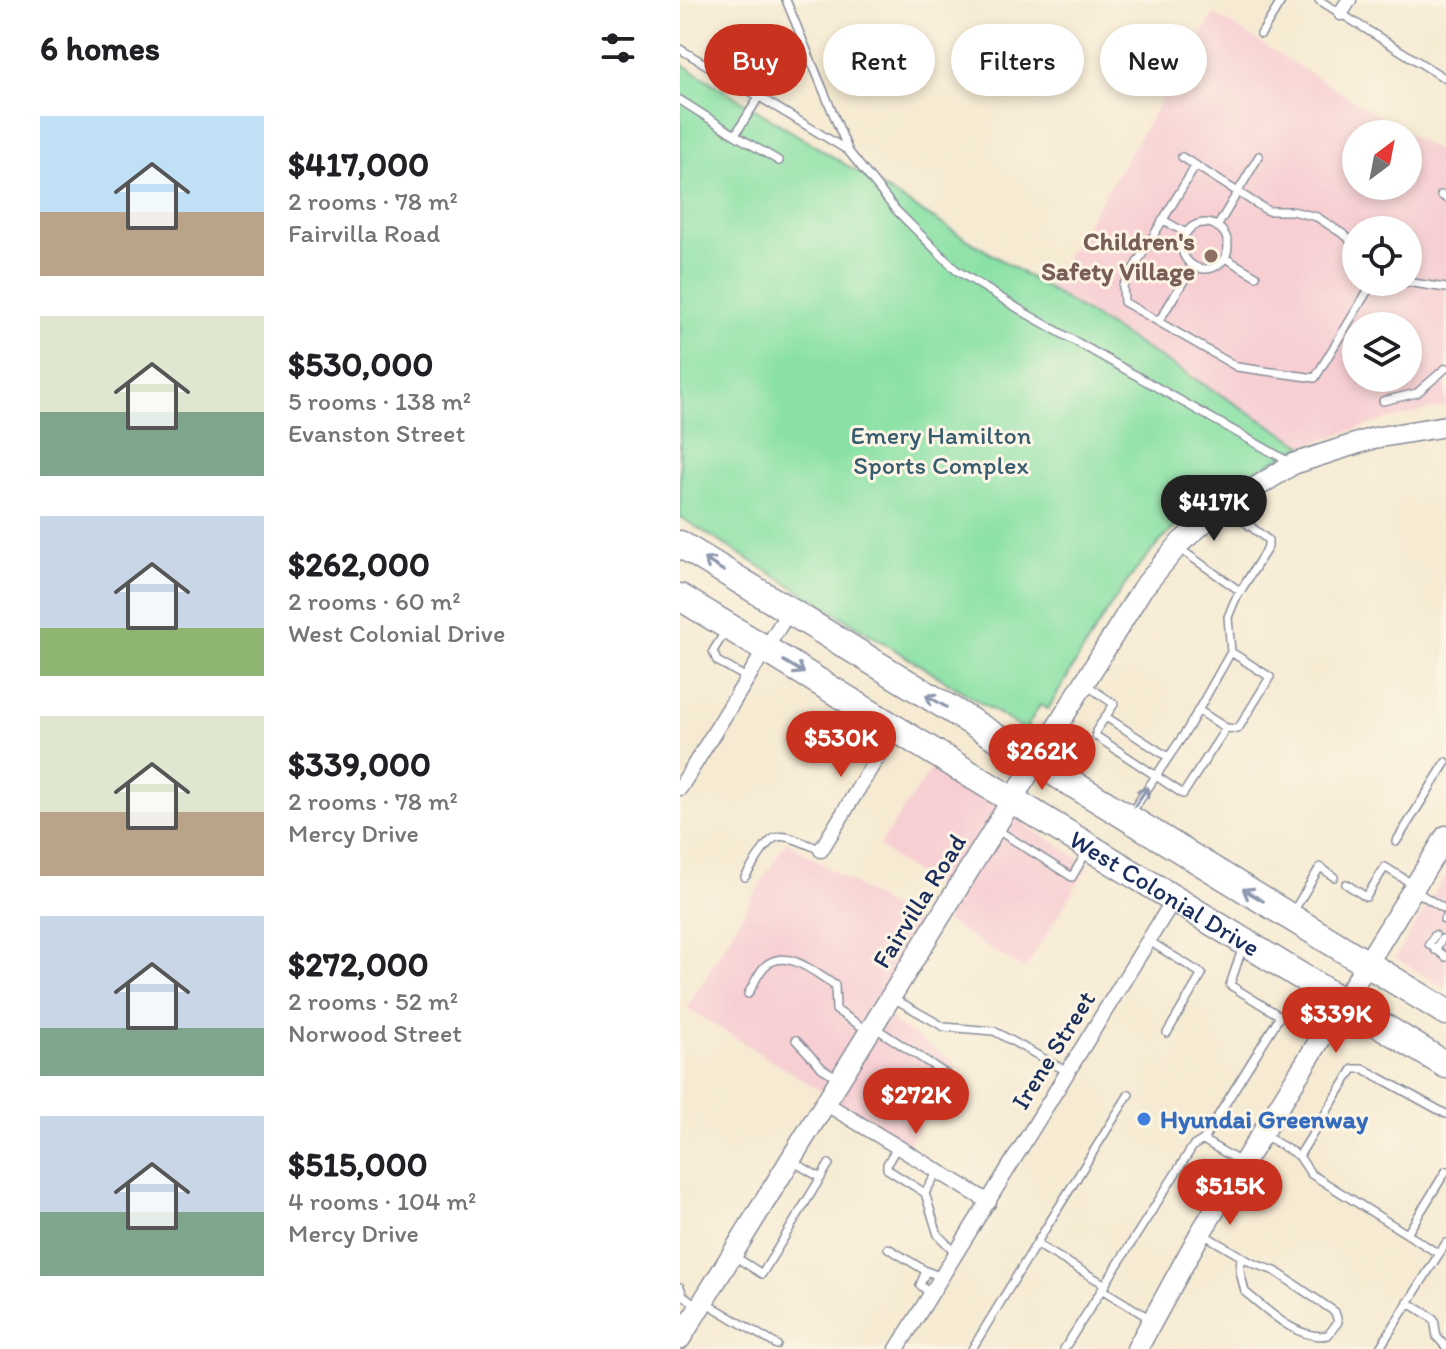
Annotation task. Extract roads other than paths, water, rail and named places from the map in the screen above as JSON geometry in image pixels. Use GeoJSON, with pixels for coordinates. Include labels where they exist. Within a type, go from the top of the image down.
{"type":"FeatureCollection","features":[{"type":"Feature","properties":{"kind":"highway","name":"West Colonial Drive"},"geometry":{"type":"LineString","coordinates":[[680,544],[1446,1012]]}},
{"type":"Feature","properties":{"kind":"highway","name":"West Colonial Drive"},"geometry":{"type":"LineString","coordinates":[[680,597],[1446,1065]]}},
{"type":"Feature","properties":{"kind":"street"},"geometry":{"type":"LineString","coordinates":[[1341,13],[1349,0]]}},
{"type":"Feature","properties":{"kind":"street","name":"Fairvilla Road"},"geometry":{"type":"LineString","coordinates":[[680,1339],[1034,761],[1142,589],[1177,547],[1225,506],[1293,464],[1374,438],[1446,426]]}},
{"type":"Feature","properties":{"kind":"street"},"geometry":{"type":"LineString","coordinates":[[680,788],[789,611]]}},
{"type":"Feature","properties":{"kind":"street"},"geometry":{"type":"LineString","coordinates":[[821,850],[895,728]]}},
{"type":"Feature","properties":{"kind":"street"},"geometry":{"type":"LineString","coordinates":[[1137,1349],[1201,1232],[1446,836]]}},
{"type":"Feature","properties":{"kind":"street","name":"Irene Street"},"geometry":{"type":"LineString","coordinates":[[897,1349],[1174,899]]}},
{"type":"Feature","properties":{"kind":"street"},"geometry":{"type":"LineString","coordinates":[[825,1103],[989,1202]]}},
{"type":"Feature","properties":{"kind":"lane"},"geometry":{"type":"LineString","coordinates":[[786,0],[849,152],[895,209],[956,270],[1027,314],[1293,464]]}},
{"type":"Feature","properties":{"kind":"lane"},"geometry":{"type":"LineString","coordinates":[[1261,34],[1282,0]]}},
{"type":"Feature","properties":{"kind":"lane"},"geometry":{"type":"LineString","coordinates":[[1319,0],[1446,79]]}},
{"type":"Feature","properties":{"kind":"lane"},"geometry":{"type":"LineString","coordinates":[[680,49],[849,152]]}},
{"type":"Feature","properties":{"kind":"lane"},"geometry":{"type":"LineString","coordinates":[[735,135],[759,97]]}},
{"type":"Feature","properties":{"kind":"lane"},"geometry":{"type":"LineString","coordinates":[[680,100],[779,161]]}},
{"type":"Feature","properties":{"kind":"lane"},"geometry":{"type":"LineString","coordinates":[[1217,227],[1259,156]]}},
{"type":"Feature","properties":{"kind":"lane"},"geometry":{"type":"LineString","coordinates":[[1182,157],[1268,211],[1292,211],[1317,217],[1342,233]]}},
{"type":"Feature","properties":{"kind":"lane"},"geometry":{"type":"LineString","coordinates":[[1196,165],[1123,286],[1124,302],[1237,367],[1315,378],[1365,296]]}},
{"type":"Feature","properties":{"kind":"lane"},"geometry":{"type":"LineString","coordinates":[[1163,220],[1186,233]]}},
{"type":"Feature","properties":{"kind":"lane"},"geometry":{"type":"LineString","coordinates":[[1200,224],[1217,227],[1227,241],[1225,258],[1212,268],[1193,266],[1186,260],[1182,249],[1186,233],[1200,224]]}},
{"type":"Feature","properties":{"kind":"lane"},"geometry":{"type":"LineString","coordinates":[[1225,258],[1256,276]]}},
{"type":"Feature","properties":{"kind":"lane"},"geometry":{"type":"LineString","coordinates":[[1159,321],[1193,266]]}},
{"type":"Feature","properties":{"kind":"lane"},"geometry":{"type":"LineString","coordinates":[[1422,284],[1446,288]]}},
{"type":"Feature","properties":{"kind":"lane"},"geometry":{"type":"LineString","coordinates":[[1383,401],[1417,393],[1446,368]]}},
{"type":"Feature","properties":{"kind":"lane"},"geometry":{"type":"LineString","coordinates":[[1127,818],[1198,710],[1231,652],[1228,617],[1240,591],[1268,547],[1268,540],[1225,506]]}},
{"type":"Feature","properties":{"kind":"lane"},"geometry":{"type":"LineString","coordinates":[[1177,547],[1240,591]]}},
{"type":"Feature","properties":{"kind":"lane"},"geometry":{"type":"LineString","coordinates":[[728,626],[713,651],[717,661],[747,678]]}},
{"type":"Feature","properties":{"kind":"lane"},"geometry":{"type":"LineString","coordinates":[[1198,710],[1226,728],[1238,729],[1270,677],[1231,652]]}},
{"type":"Feature","properties":{"kind":"lane"},"geometry":{"type":"LineString","coordinates":[[1083,683],[1113,702],[1096,736],[1183,794],[1226,728]]}},
{"type":"Feature","properties":{"kind":"lane"},"geometry":{"type":"LineString","coordinates":[[1106,717],[1168,757]]}},
{"type":"Feature","properties":{"kind":"lane"},"geometry":{"type":"LineString","coordinates":[[1396,842],[1446,762]]}},
{"type":"Feature","properties":{"kind":"lane"},"geometry":{"type":"LineString","coordinates":[[994,828],[1072,877],[1090,847]]}},
{"type":"Feature","properties":{"kind":"lane"},"geometry":{"type":"LineString","coordinates":[[745,877],[772,838],[780,835],[821,850]]}},
{"type":"Feature","properties":{"kind":"lane"},"geometry":{"type":"LineString","coordinates":[[1289,917],[1320,867],[1334,877]]}},
{"type":"Feature","properties":{"kind":"lane"},"geometry":{"type":"LineString","coordinates":[[1346,884],[1366,897],[1385,867],[1446,910]]}},
{"type":"Feature","properties":{"kind":"lane"},"geometry":{"type":"LineString","coordinates":[[1438,937],[1429,944],[1446,957]]}},
{"type":"Feature","properties":{"kind":"lane"},"geometry":{"type":"LineString","coordinates":[[1149,941],[1202,974],[1167,1033]]}},
{"type":"Feature","properties":{"kind":"lane"},"geometry":{"type":"LineString","coordinates":[[1064,1349],[1193,1146],[1203,1140],[1280,1016],[1230,985],[1245,942]]}},
{"type":"Feature","properties":{"kind":"lane"},"geometry":{"type":"LineString","coordinates":[[748,994],[764,967],[777,960],[791,959],[835,985],[836,1010],[946,1074],[931,1100]]}},
{"type":"Feature","properties":{"kind":"lane"},"geometry":{"type":"LineString","coordinates":[[890,996],[944,1027],[994,1031],[1068,1072]]}},
{"type":"Feature","properties":{"kind":"lane"},"geometry":{"type":"LineString","coordinates":[[796,1040],[822,1068],[839,1079]]}},
{"type":"Feature","properties":{"kind":"lane"},"geometry":{"type":"LineString","coordinates":[[1299,1156],[1353,1069],[1364,1069],[1446,1114]]}},
{"type":"Feature","properties":{"kind":"lane"},"geometry":{"type":"LineString","coordinates":[[972,1349],[1129,1094]]}},
{"type":"Feature","properties":{"kind":"lane"},"geometry":{"type":"LineString","coordinates":[[1262,1133],[1299,1156],[1311,1174],[1439,1254]]}},
{"type":"Feature","properties":{"kind":"lane"},"geometry":{"type":"LineString","coordinates":[[1203,1140],[1243,1163]]}},
{"type":"Feature","properties":{"kind":"lane"},"geometry":{"type":"LineString","coordinates":[[897,1147],[887,1169],[925,1193],[940,1239],[956,1254]]}},
{"type":"Feature","properties":{"kind":"lane"},"geometry":{"type":"LineString","coordinates":[[790,1159],[821,1178]]}},
{"type":"Feature","properties":{"kind":"lane"},"geometry":{"type":"LineString","coordinates":[[732,1255],[762,1274],[829,1164]]}},
{"type":"Feature","properties":{"kind":"lane"},"geometry":{"type":"LineString","coordinates":[[925,1193],[938,1171]]}},
{"type":"Feature","properties":{"kind":"lane"},"geometry":{"type":"LineString","coordinates":[[1407,1234],[1446,1171]]}},
{"type":"Feature","properties":{"kind":"lane"},"geometry":{"type":"LineString","coordinates":[[1201,1232],[1241,1256],[1275,1271],[1335,1312],[1338,1322],[1328,1335],[1319,1337],[1302,1333],[1245,1292],[1240,1271],[1241,1256]]}},
{"type":"Feature","properties":{"kind":"lane"},"geometry":{"type":"LineString","coordinates":[[1379,1349],[1446,1243]]}},
{"type":"Feature","properties":{"kind":"lane"},"geometry":{"type":"LineString","coordinates":[[1036,1244],[1153,1320]]}},
{"type":"Feature","properties":{"kind":"lane"},"geometry":{"type":"LineString","coordinates":[[888,1248],[942,1277]]}},
{"type":"Feature","properties":{"kind":"lane"},"geometry":{"type":"LineString","coordinates":[[926,1271],[920,1285],[931,1294]]}},
{"type":"Feature","properties":{"kind":"lane"},"geometry":{"type":"LineString","coordinates":[[680,1287],[683,1295],[777,1345]]}},
{"type":"Feature","properties":{"kind":"lane"},"geometry":{"type":"LineString","coordinates":[[1408,1302],[1434,1319],[1437,1337],[1446,1347]]}},
{"type":"Feature","properties":{"kind":"place","name":"Children's Safety Village"},"geometry":{"type":"Point","coordinates":[1211,256]}},
{"type":"Feature","properties":{"kind":"place","name":"Hyundai Greenway"},"geometry":{"type":"Point","coordinates":[1144,1119]}},
{"type":"Feature","properties":{"kind":"park label","name":"Emery Hamilton Sports Complex"},"geometry":{"type":"Point","coordinates":[941,450]}}]}
